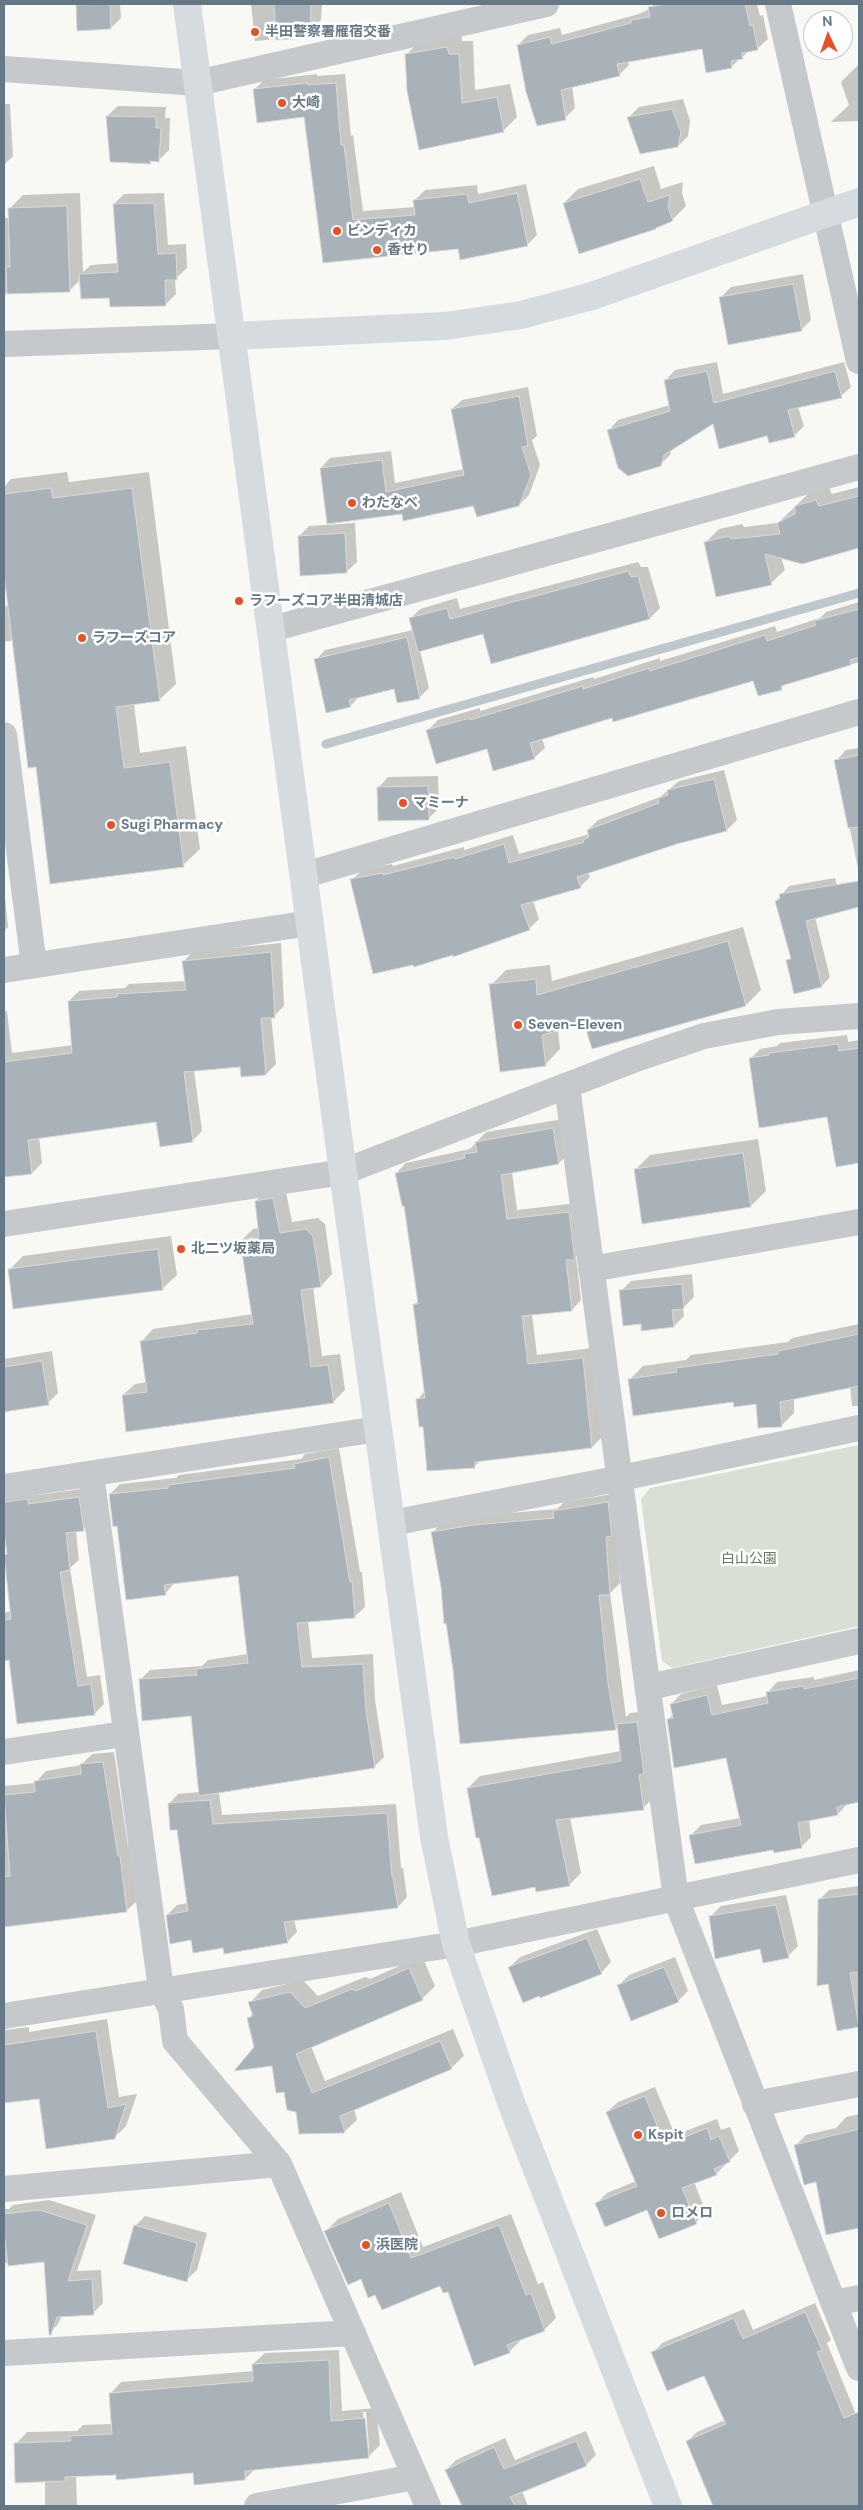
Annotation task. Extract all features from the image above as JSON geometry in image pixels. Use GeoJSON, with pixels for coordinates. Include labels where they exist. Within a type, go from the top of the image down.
{"type":"FeatureCollection","features":[{"type":"Feature","properties":{"kind":"street"},"geometry":{"type":"LineString","coordinates":[[187,4],[434,1837],[456,1944],[512,2105],[668,2506]]}},
{"type":"Feature","properties":{"kind":"street"},"geometry":{"type":"LineString","coordinates":[[4,69],[197,83],[546,4]]}},
{"type":"Feature","properties":{"kind":"street"},"geometry":{"type":"LineString","coordinates":[[778,4],[859,360]]}},
{"type":"Feature","properties":{"kind":"street"},"geometry":{"type":"LineString","coordinates":[[4,344],[444,326],[521,315],[592,296],[859,202]]}},
{"type":"Feature","properties":{"kind":"street"},"geometry":{"type":"LineString","coordinates":[[272,629],[859,467]]}},
{"type":"Feature","properties":{"kind":"street"},"geometry":{"type":"LineString","coordinates":[[305,875],[859,712]]}},
{"type":"Feature","properties":{"kind":"street"},"geometry":{"type":"LineString","coordinates":[[4,735],[34,965]]}},
{"type":"Feature","properties":{"kind":"street"},"geometry":{"type":"LineString","coordinates":[[4,970],[310,923]]}},
{"type":"Feature","properties":{"kind":"street"},"geometry":{"type":"LineString","coordinates":[[4,1224],[343,1172],[633,1060],[704,1036],[778,1022],[859,1016]]}},
{"type":"Feature","properties":{"kind":"street"},"geometry":{"type":"LineString","coordinates":[[567,1086],[676,1899],[859,2368]]}},
{"type":"Feature","properties":{"kind":"street"},"geometry":{"type":"LineString","coordinates":[[591,1269],[859,1222]]}},
{"type":"Feature","properties":{"kind":"street"},"geometry":{"type":"LineString","coordinates":[[392,1523],[621,1478],[859,1428]]}},
{"type":"Feature","properties":{"kind":"street"},"geometry":{"type":"LineString","coordinates":[[4,1487],[378,1429]]}},
{"type":"Feature","properties":{"kind":"street"},"geometry":{"type":"LineString","coordinates":[[91,1474],[124,1734],[160,1990],[171,2009],[176,2041],[280,2164],[428,2506]]}},
{"type":"Feature","properties":{"kind":"street"},"geometry":{"type":"LineString","coordinates":[[649,1687],[859,1641]]}},
{"type":"Feature","properties":{"kind":"street"},"geometry":{"type":"LineString","coordinates":[[4,1752],[124,1734]]}},
{"type":"Feature","properties":{"kind":"street"},"geometry":{"type":"LineString","coordinates":[[4,2016],[456,1944],[859,1860]]}},
{"type":"Feature","properties":{"kind":"street"},"geometry":{"type":"LineString","coordinates":[[755,2104],[859,2084]]}},
{"type":"Feature","properties":{"kind":"street"},"geometry":{"type":"LineString","coordinates":[[4,2189],[280,2164]]}},
{"type":"Feature","properties":{"kind":"street"},"geometry":{"type":"LineString","coordinates":[[834,2303],[859,2298]]}},
{"type":"Feature","properties":{"kind":"street"},"geometry":{"type":"LineString","coordinates":[[4,2353],[353,2333]]}},
{"type":"Feature","properties":{"kind":"street"},"geometry":{"type":"LineString","coordinates":[[256,2506],[415,2477]]}},
{"type":"Feature","properties":{"kind":"green space","name":"白山公園"},"geometry":{"type":"Polygon","coordinates":[[[859,1445],[859,1626],[672,1668],[662,1661],[641,1499],[650,1488],[859,1445]]]}},
{"type":"Feature","properties":{"kind":"building"},"geometry":{"type":"Polygon","coordinates":[[[110,4],[111,29],[77,31],[76,5],[110,4]]]}},
{"type":"Feature","properties":{"kind":"building"},"geometry":{"type":"Polygon","coordinates":[[[274,4],[311,4],[310,33],[301,34],[302,39],[276,40],[274,4]]]}},
{"type":"Feature","properties":{"kind":"building"},"geometry":{"type":"Polygon","coordinates":[[[668,4],[745,4],[750,26],[753,25],[758,50],[742,53],[743,59],[731,61],[732,68],[706,73],[702,49],[617,64],[620,76],[561,90],[566,120],[537,126],[526,92],[517,45],[550,37],[552,44],[631,23],[631,20],[650,17],[648,7],[668,4]]]}},
{"type":"Feature","properties":{"kind":"building"},"geometry":{"type":"Polygon","coordinates":[[[447,47],[449,54],[459,54],[462,103],[497,97],[504,132],[419,150],[407,91],[405,54],[447,47]]]}},
{"type":"Feature","properties":{"kind":"building"},"geometry":{"type":"Polygon","coordinates":[[[307,83],[308,85],[336,83],[341,145],[344,145],[353,220],[415,215],[413,200],[467,194],[469,203],[517,193],[528,246],[460,260],[458,249],[323,263],[304,117],[257,123],[253,89],[307,83]]]}},
{"type":"Feature","properties":{"kind":"building"},"geometry":{"type":"Polygon","coordinates":[[[672,109],[681,132],[678,147],[640,154],[627,117],[672,109]]]}},
{"type":"Feature","properties":{"kind":"building"},"geometry":{"type":"Polygon","coordinates":[[[106,116],[156,117],[156,128],[161,128],[159,162],[150,161],[151,164],[110,162],[106,116]]]}},
{"type":"Feature","properties":{"kind":"building"},"geometry":{"type":"Polygon","coordinates":[[[640,179],[648,202],[670,195],[668,207],[673,221],[656,229],[579,254],[563,203],[640,179]]]}},
{"type":"Feature","properties":{"kind":"building"},"geometry":{"type":"Polygon","coordinates":[[[154,203],[158,254],[176,253],[177,280],[165,280],[166,306],[110,307],[109,298],[81,299],[79,274],[118,272],[113,204],[154,203]]]}},
{"type":"Feature","properties":{"kind":"building"},"geometry":{"type":"Polygon","coordinates":[[[67,206],[70,292],[7,294],[6,267],[10,267],[8,208],[67,206]]]}},
{"type":"Feature","properties":{"kind":"building"},"geometry":{"type":"Polygon","coordinates":[[[793,284],[802,331],[728,345],[719,297],[793,284]]]}},
{"type":"Feature","properties":{"kind":"building"},"geometry":{"type":"Polygon","coordinates":[[[707,371],[714,403],[835,371],[842,398],[788,410],[795,437],[769,443],[767,436],[719,449],[713,424],[664,455],[661,466],[628,476],[618,468],[607,430],[670,411],[664,380],[707,371]]]}},
{"type":"Feature","properties":{"kind":"building"},"geometry":{"type":"Polygon","coordinates":[[[519,396],[528,446],[522,447],[531,475],[519,506],[477,517],[473,506],[403,521],[402,514],[327,524],[320,468],[382,460],[386,492],[464,475],[451,409],[519,396]]]}},
{"type":"Feature","properties":{"kind":"building","name":"ラフーズコア"},"geometry":{"type":"Polygon","coordinates":[[[51,488],[53,498],[132,488],[160,701],[116,707],[124,768],[170,762],[184,867],[50,884],[36,767],[28,768],[4,575],[4,494],[51,488]]]}},
{"type":"Feature","properties":{"kind":"building"},"geometry":{"type":"Polygon","coordinates":[[[859,496],[859,548],[802,564],[765,554],[772,585],[716,597],[704,542],[729,536],[731,539],[780,534],[777,523],[795,514],[795,506],[816,500],[819,506],[859,496]]]}},
{"type":"Feature","properties":{"kind":"building"},"geometry":{"type":"Polygon","coordinates":[[[345,533],[347,573],[300,576],[298,536],[345,533]]]}},
{"type":"Feature","properties":{"kind":"building"},"geometry":{"type":"Polygon","coordinates":[[[628,571],[631,577],[638,576],[650,619],[491,664],[483,634],[418,652],[409,618],[447,608],[450,619],[628,571]]]}},
{"type":"Feature","properties":{"kind":"building"},"geometry":{"type":"Polygon","coordinates":[[[859,609],[859,657],[850,660],[851,665],[781,686],[782,690],[758,696],[753,681],[613,722],[612,718],[530,743],[535,759],[493,771],[487,749],[436,764],[426,730],[470,718],[470,720],[583,686],[583,689],[649,668],[650,671],[765,635],[767,641],[816,625],[814,621],[859,609]]]}},
{"type":"Feature","properties":{"kind":"building"},"geometry":{"type":"Polygon","coordinates":[[[407,637],[420,699],[397,703],[394,689],[349,700],[351,707],[326,713],[314,659],[407,637]]]}},
{"type":"Feature","properties":{"kind":"building"},"geometry":{"type":"Polygon","coordinates":[[[859,755],[859,827],[848,828],[834,760],[859,755]]]}},
{"type":"Feature","properties":{"kind":"building"},"geometry":{"type":"Polygon","coordinates":[[[714,779],[727,831],[677,844],[577,877],[581,888],[521,905],[530,930],[453,957],[453,955],[414,967],[413,965],[373,974],[350,879],[383,873],[383,875],[454,857],[455,859],[504,844],[509,863],[584,842],[583,840],[589,837],[587,830],[659,803],[658,798],[668,795],[667,790],[714,779]]]}},
{"type":"Feature","properties":{"kind":"building","name":"マミーナ"},"geometry":{"type":"Polygon","coordinates":[[[428,786],[429,820],[378,821],[377,787],[428,786]]]}},
{"type":"Feature","properties":{"kind":"building"},"geometry":{"type":"Polygon","coordinates":[[[859,881],[859,907],[806,921],[822,987],[794,994],[786,960],[791,959],[775,901],[780,899],[779,894],[859,881]]]}},
{"type":"Feature","properties":{"kind":"building"},"geometry":{"type":"Polygon","coordinates":[[[728,941],[746,1006],[592,1049],[584,1023],[542,1035],[546,1066],[500,1072],[489,984],[536,979],[537,995],[728,941]]]}},
{"type":"Feature","properties":{"kind":"building"},"geometry":{"type":"Polygon","coordinates":[[[271,952],[275,1018],[261,1018],[266,1075],[241,1077],[240,1067],[184,1072],[193,1142],[160,1147],[156,1122],[28,1140],[32,1174],[4,1177],[4,1062],[72,1053],[68,1001],[117,997],[117,994],[186,990],[182,961],[271,952]]]}},
{"type":"Feature","properties":{"kind":"building"},"geometry":{"type":"Polygon","coordinates":[[[838,1044],[839,1051],[859,1048],[859,1163],[836,1167],[827,1117],[759,1128],[749,1058],[769,1055],[769,1053],[838,1044]]]}},
{"type":"Feature","properties":{"kind":"building"},"geometry":{"type":"Polygon","coordinates":[[[553,1128],[559,1164],[501,1175],[507,1219],[569,1212],[575,1260],[566,1260],[572,1311],[522,1316],[528,1364],[583,1358],[592,1448],[475,1462],[475,1468],[427,1471],[423,1427],[419,1427],[416,1399],[425,1398],[413,1304],[418,1304],[404,1206],[402,1206],[395,1173],[465,1158],[464,1154],[477,1152],[475,1142],[553,1128]]]}},
{"type":"Feature","properties":{"kind":"building"},"geometry":{"type":"Polygon","coordinates":[[[743,1153],[751,1207],[642,1224],[634,1169],[743,1153]]]}},
{"type":"Feature","properties":{"kind":"building"},"geometry":{"type":"Polygon","coordinates":[[[273,1198],[280,1233],[306,1229],[313,1236],[321,1287],[301,1290],[311,1367],[328,1365],[334,1403],[126,1432],[122,1395],[147,1392],[140,1341],[197,1333],[197,1330],[253,1324],[240,1240],[259,1237],[255,1201],[273,1198]]]}},
{"type":"Feature","properties":{"kind":"building"},"geometry":{"type":"Polygon","coordinates":[[[158,1249],[163,1290],[13,1309],[8,1269],[158,1249]]]}},
{"type":"Feature","properties":{"kind":"building"},"geometry":{"type":"Polygon","coordinates":[[[682,1284],[684,1309],[672,1310],[674,1327],[641,1331],[641,1324],[623,1326],[619,1290],[682,1284]]]}},
{"type":"Feature","properties":{"kind":"building"},"geometry":{"type":"Polygon","coordinates":[[[859,1334],[859,1386],[780,1402],[782,1427],[758,1428],[756,1404],[734,1407],[733,1402],[633,1416],[628,1379],[677,1372],[676,1368],[778,1354],[778,1351],[859,1334]]]}},
{"type":"Feature","properties":{"kind":"building"},"geometry":{"type":"Polygon","coordinates":[[[42,1361],[49,1405],[4,1412],[4,1367],[42,1361]]]}},
{"type":"Feature","properties":{"kind":"building"},"geometry":{"type":"Polygon","coordinates":[[[329,1457],[350,1582],[352,1581],[355,1618],[297,1623],[302,1667],[363,1664],[366,1711],[375,1768],[199,1796],[191,1716],[142,1721],[139,1679],[197,1675],[196,1669],[248,1663],[238,1576],[164,1585],[166,1595],[126,1600],[117,1526],[113,1527],[109,1494],[168,1488],[168,1485],[295,1468],[294,1464],[329,1457]]]}},
{"type":"Feature","properties":{"kind":"building"},"geometry":{"type":"Polygon","coordinates":[[[79,1497],[84,1531],[66,1533],[70,1570],[60,1572],[78,1686],[91,1684],[95,1715],[17,1724],[9,1660],[4,1661],[4,1620],[11,1619],[4,1555],[7,1554],[4,1531],[4,1502],[28,1499],[28,1504],[79,1497]]]}},
{"type":"Feature","properties":{"kind":"building"},"geometry":{"type":"Polygon","coordinates":[[[608,1502],[612,1536],[606,1537],[610,1595],[599,1595],[608,1683],[616,1730],[460,1744],[453,1670],[446,1623],[444,1624],[441,1587],[431,1532],[473,1525],[554,1518],[553,1511],[608,1502]]]}},
{"type":"Feature","properties":{"kind":"building"},"geometry":{"type":"Polygon","coordinates":[[[859,1678],[859,1802],[837,1807],[838,1815],[798,1823],[802,1848],[774,1853],[773,1850],[695,1864],[689,1835],[741,1825],[726,1758],[674,1768],[667,1719],[673,1718],[670,1704],[707,1695],[712,1715],[768,1703],[766,1692],[804,1686],[804,1689],[859,1678]]]}},
{"type":"Feature","properties":{"kind":"building"},"geometry":{"type":"Polygon","coordinates":[[[637,1722],[644,1774],[639,1775],[644,1810],[556,1820],[570,1886],[536,1892],[535,1887],[492,1896],[479,1838],[476,1838],[467,1788],[621,1761],[617,1724],[637,1722]]]}},
{"type":"Feature","properties":{"kind":"building"},"geometry":{"type":"Polygon","coordinates":[[[103,1762],[118,1856],[120,1856],[127,1912],[4,1927],[4,1877],[10,1876],[4,1795],[35,1792],[34,1781],[81,1774],[80,1764],[103,1762]]]}},
{"type":"Feature","properties":{"kind":"building"},"geometry":{"type":"Polygon","coordinates":[[[210,1800],[213,1824],[387,1813],[392,1877],[398,1908],[284,1922],[288,1943],[224,1954],[223,1948],[193,1953],[191,1940],[170,1944],[166,1915],[188,1911],[177,1830],[170,1830],[168,1803],[210,1800]]]}},
{"type":"Feature","properties":{"kind":"building"},"geometry":{"type":"Polygon","coordinates":[[[859,1894],[859,1972],[850,1973],[859,2027],[837,2031],[828,1984],[817,1986],[818,1899],[859,1894]]]}},
{"type":"Feature","properties":{"kind":"building"},"geometry":{"type":"Polygon","coordinates":[[[776,1905],[789,1958],[763,1963],[760,1949],[715,1959],[709,1916],[776,1905]]]}},
{"type":"Feature","properties":{"kind":"building"},"geometry":{"type":"Polygon","coordinates":[[[587,1938],[602,1974],[523,2003],[508,1967],[587,1938]]]}},
{"type":"Feature","properties":{"kind":"building"},"geometry":{"type":"Polygon","coordinates":[[[664,1967],[679,2002],[631,2021],[617,1985],[664,1967]]]}},
{"type":"Feature","properties":{"kind":"building"},"geometry":{"type":"Polygon","coordinates":[[[409,1968],[423,2000],[296,2054],[312,2093],[440,2041],[452,2069],[340,2116],[345,2133],[299,2134],[296,2112],[287,2110],[284,2092],[276,2093],[272,2066],[234,2071],[254,2047],[247,2018],[253,2016],[248,2002],[290,1992],[305,2008],[352,1989],[356,1991],[409,1968]]]}},
{"type":"Feature","properties":{"kind":"building"},"geometry":{"type":"Polygon","coordinates":[[[96,2031],[108,2108],[126,2104],[115,2139],[46,2149],[39,2099],[4,2103],[4,2045],[96,2031]]]}},
{"type":"Feature","properties":{"kind":"building"},"geometry":{"type":"Polygon","coordinates":[[[645,2096],[665,2145],[707,2128],[711,2140],[719,2136],[730,2162],[714,2169],[717,2175],[682,2188],[697,2224],[659,2239],[647,2210],[605,2227],[595,2203],[637,2186],[606,2112],[645,2096]]]}},
{"type":"Feature","properties":{"kind":"building"},"geometry":{"type":"Polygon","coordinates":[[[859,2129],[859,2228],[826,2235],[816,2182],[804,2185],[794,2145],[859,2129]]]}},
{"type":"Feature","properties":{"kind":"building"},"geometry":{"type":"Polygon","coordinates":[[[389,2203],[411,2258],[499,2225],[526,2295],[531,2293],[545,2331],[507,2345],[510,2353],[474,2366],[448,2292],[443,2293],[440,2286],[382,2310],[375,2295],[368,2298],[361,2279],[348,2285],[324,2231],[389,2203]]]}},
{"type":"Feature","properties":{"kind":"building"},"geometry":{"type":"Polygon","coordinates":[[[39,2210],[87,2225],[68,2281],[92,2279],[94,2315],[57,2317],[51,2335],[49,2335],[44,2262],[8,2266],[4,2233],[4,2214],[39,2210]]]}},
{"type":"Feature","properties":{"kind":"building"},"geometry":{"type":"Polygon","coordinates":[[[134,2225],[197,2243],[187,2282],[123,2264],[134,2225]]]}},
{"type":"Feature","properties":{"kind":"building"},"geometry":{"type":"Polygon","coordinates":[[[805,2312],[822,2350],[817,2352],[844,2418],[859,2412],[859,2506],[713,2506],[686,2441],[726,2424],[704,2376],[667,2391],[651,2352],[734,2318],[743,2339],[805,2312]]]}},
{"type":"Feature","properties":{"kind":"building"},"geometry":{"type":"Polygon","coordinates":[[[329,2360],[331,2421],[365,2418],[369,2458],[245,2471],[245,2480],[194,2485],[193,2473],[116,2480],[116,2475],[65,2477],[65,2481],[15,2483],[14,2443],[71,2441],[70,2436],[112,2434],[109,2393],[253,2381],[252,2364],[329,2360]]]}},
{"type":"Feature","properties":{"kind":"building"},"geometry":{"type":"Polygon","coordinates":[[[576,2441],[587,2466],[510,2497],[515,2506],[462,2506],[445,2470],[494,2447],[504,2469],[576,2441]]]}},
{"type":"Feature","properties":{"kind":"waterway"},"geometry":{"type":"LineString","coordinates":[[326,744],[859,593]]}},
{"type":"Feature","properties":{"kind":"place","name":"半田警察署雁宿交番"},"geometry":{"type":"Point","coordinates":[255,32]}},
{"type":"Feature","properties":{"kind":"place","name":"大崎"},"geometry":{"type":"Point","coordinates":[282,103]}},
{"type":"Feature","properties":{"kind":"place","name":"ビンディカ"},"geometry":{"type":"Point","coordinates":[337,231]}},
{"type":"Feature","properties":{"kind":"place","name":"香せり"},"geometry":{"type":"Point","coordinates":[377,250]}},
{"type":"Feature","properties":{"kind":"place","name":"わたなべ"},"geometry":{"type":"Point","coordinates":[352,503]}},
{"type":"Feature","properties":{"kind":"place","name":"ラフーズコア半田清城店"},"geometry":{"type":"Point","coordinates":[239,601]}},
{"type":"Feature","properties":{"kind":"place","name":"ラフーズコア"},"geometry":{"type":"Point","coordinates":[82,638]}},
{"type":"Feature","properties":{"kind":"place","name":"マミーナ"},"geometry":{"type":"Point","coordinates":[403,803]}},
{"type":"Feature","properties":{"kind":"place","name":"Sugi Pharmacy"},"geometry":{"type":"Point","coordinates":[111,825]}},
{"type":"Feature","properties":{"kind":"place","name":"Seven-Eleven"},"geometry":{"type":"Point","coordinates":[518,1025]}},
{"type":"Feature","properties":{"kind":"place","name":"北二ツ坂薬局"},"geometry":{"type":"Point","coordinates":[181,1249]}},
{"type":"Feature","properties":{"kind":"place","name":"Kspit"},"geometry":{"type":"Point","coordinates":[638,2135]}},
{"type":"Feature","properties":{"kind":"place","name":"ロメロ"},"geometry":{"type":"Point","coordinates":[661,2213]}},
{"type":"Feature","properties":{"kind":"place","name":"浜医院"},"geometry":{"type":"Point","coordinates":[366,2245]}}]}
